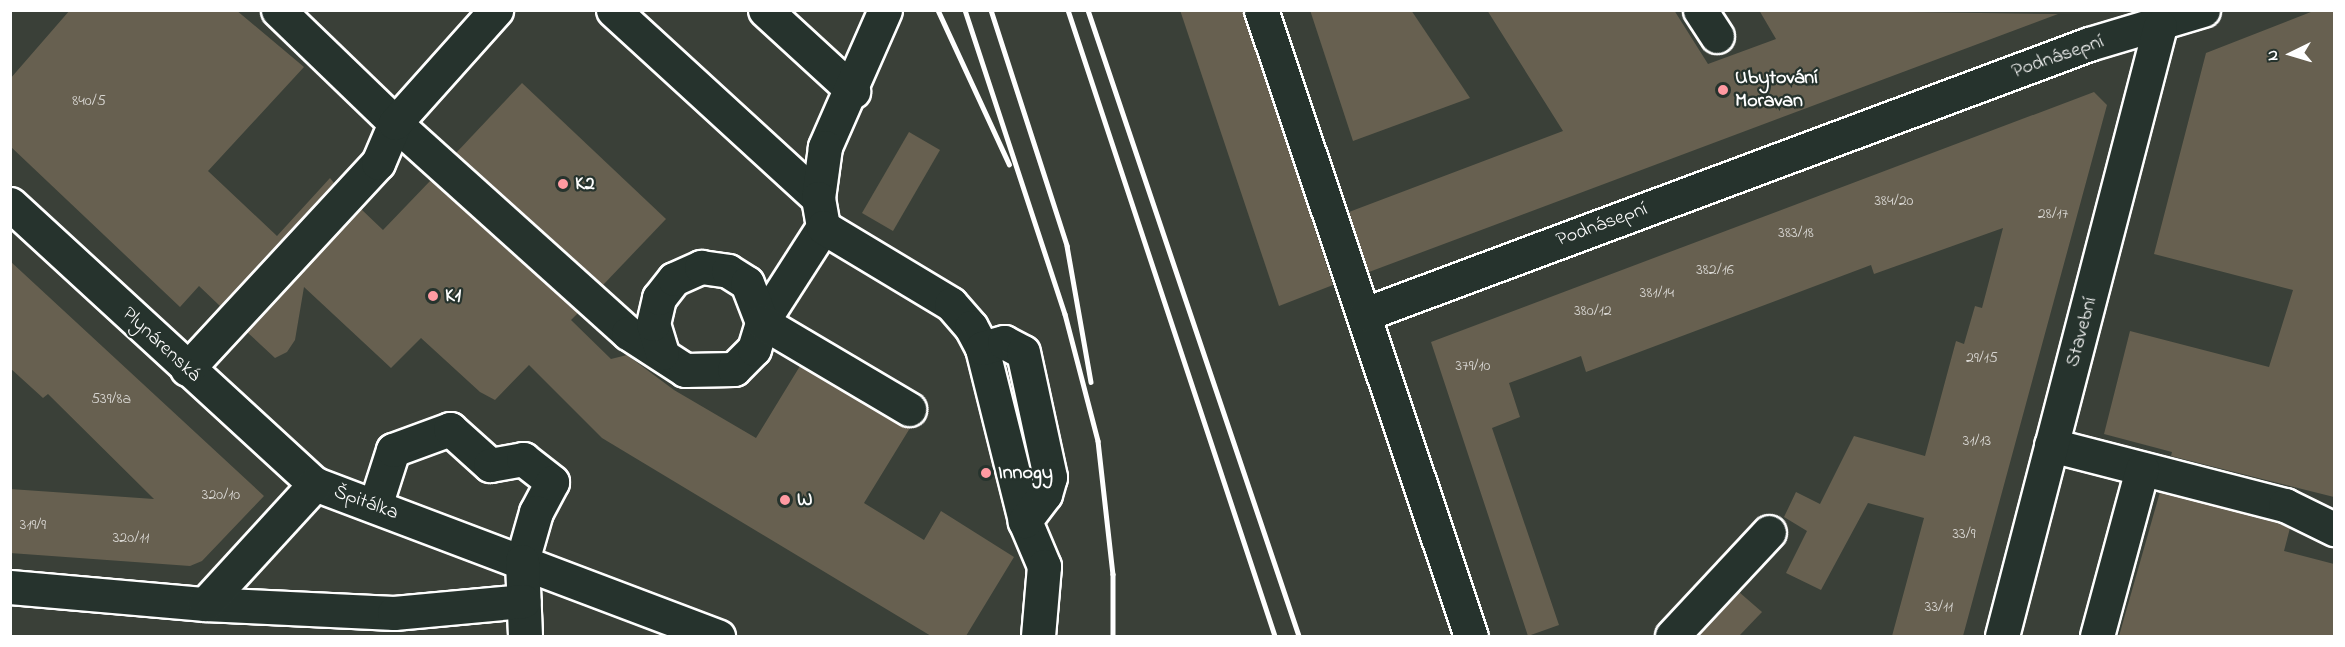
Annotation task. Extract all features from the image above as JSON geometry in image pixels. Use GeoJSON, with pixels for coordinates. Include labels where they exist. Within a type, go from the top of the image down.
{"type":"FeatureCollection","features":[{"type":"Feature","properties":{"kind":"street"},"geometry":{"type":"LineString","coordinates":[[278,10],[395,123],[628,333],[686,370],[734,369],[754,349],[762,322],[820,212],[825,147],[854,91],[885,10]]}},
{"type":"Feature","properties":{"kind":"street"},"geometry":{"type":"LineString","coordinates":[[187,369],[378,163],[395,123],[496,10]]}},
{"type":"Feature","properties":{"kind":"street"},"geometry":{"type":"LineString","coordinates":[[613,10],[820,212],[951,304],[968,322],[982,348],[1025,520],[1044,566],[1038,636]]}},
{"type":"Feature","properties":{"kind":"street"},"geometry":{"type":"LineString","coordinates":[[765,10],[854,91]]}},
{"type":"Feature","properties":{"kind":"street"},"geometry":{"type":"LineString","coordinates":[[1261,10],[1349,279],[1365,314],[1471,636]]}},
{"type":"Feature","properties":{"kind":"street","name":"Podnásepní"},"geometry":{"type":"LineString","coordinates":[[1365,314],[2089,44],[2160,26],[2203,10]]}},
{"type":"Feature","properties":{"kind":"street","name":"Stavební"},"geometry":{"type":"LineString","coordinates":[[2002,636],[2160,26]]}},
{"type":"Feature","properties":{"kind":"street","name":"Plynárenská"},"geometry":{"type":"LineString","coordinates":[[10,204],[187,369],[315,484]]}},
{"type":"Feature","properties":{"kind":"street"},"geometry":{"type":"LineString","coordinates":[[662,353],[653,324],[659,298],[674,279],[701,267],[728,271],[747,283],[762,322],[909,409]]}},
{"type":"Feature","properties":{"kind":"street"},"geometry":{"type":"LineString","coordinates":[[10,587],[205,604],[524,621],[522,561],[536,512],[552,482],[523,459],[490,465],[450,429],[393,450],[375,506]]}},
{"type":"Feature","properties":{"kind":"street"},"geometry":{"type":"LineString","coordinates":[[2051,445],[2285,505],[2334,530]]}},
{"type":"Feature","properties":{"kind":"street"},"geometry":{"type":"LineString","coordinates":[[2097,636],[2142,469]]}},
{"type":"Feature","properties":{"kind":"street","name":"Špitálka"},"geometry":{"type":"LineString","coordinates":[[205,604],[315,484],[718,636]]}},
{"type":"Feature","properties":{"kind":"street"},"geometry":{"type":"LineString","coordinates":[[1672,636],[1769,532]]}},
{"type":"Feature","properties":{"kind":"building"},"geometry":{"type":"Polygon","coordinates":[[[70,10],[236,10],[304,67],[208,171],[277,236],[330,178],[334,183],[220,306],[199,286],[180,307],[10,146],[10,79],[70,10]]]}},
{"type":"Feature","properties":{"kind":"building"},"geometry":{"type":"Polygon","coordinates":[[[1180,10],[1243,10],[1333,285],[1279,306],[1180,10]]]}},
{"type":"Feature","properties":{"kind":"building"},"geometry":{"type":"Polygon","coordinates":[[[1310,10],[1411,10],[1470,98],[1353,141],[1310,10]]]}},
{"type":"Feature","properties":{"kind":"building"},"geometry":{"type":"Polygon","coordinates":[[[1487,10],[1674,10],[1708,64],[1776,39],[1759,10],[2058,14],[1369,272],[1349,212],[1563,131],[1487,10]]]}},
{"type":"Feature","properties":{"kind":"building"},"geometry":{"type":"Polygon","coordinates":[[[2316,10],[2334,10],[2334,497],[2171,456],[2172,452],[2104,434],[2130,331],[2269,367],[2293,290],[2154,254],[2206,53],[2316,10]]]}},
{"type":"Feature","properties":{"kind":"building","name":"K2"},"geometry":{"type":"Polygon","coordinates":[[[522,83],[666,219],[603,285],[456,153],[522,83]]]}},
{"type":"Feature","properties":{"kind":"building"},"geometry":{"type":"Polygon","coordinates":[[[2094,92],[2107,105],[1963,636],[1892,636],[1924,518],[1868,503],[1821,590],[1786,573],[1807,531],[1784,517],[1796,492],[1820,504],[1854,436],[1925,456],[1956,341],[1964,344],[1975,306],[1982,308],[2003,228],[1874,274],[1871,265],[1586,372],[1581,356],[1509,383],[1520,417],[1492,428],[1559,625],[1528,636],[1431,342],[2094,92]]]}},
{"type":"Feature","properties":{"kind":"building"},"geometry":{"type":"Polygon","coordinates":[[[909,132],[940,150],[893,231],[862,213],[909,132]]]}},
{"type":"Feature","properties":{"kind":"building"},"geometry":{"type":"Polygon","coordinates":[[[431,180],[578,313],[571,320],[611,359],[627,355],[674,390],[756,438],[800,366],[910,428],[864,503],[924,540],[941,511],[1014,557],[966,636],[931,636],[602,438],[529,365],[495,400],[480,392],[421,338],[391,368],[304,287],[295,340],[287,352],[275,358],[247,332],[361,209],[383,230],[431,180]]]}},
{"type":"Feature","properties":{"kind":"building"},"geometry":{"type":"Polygon","coordinates":[[[10,261],[264,496],[202,561],[190,566],[10,553],[10,489],[154,499],[48,394],[43,398],[10,368],[10,261]]]}},
{"type":"Feature","properties":{"kind":"building"},"geometry":{"type":"Polygon","coordinates":[[[2160,492],[2278,523],[2290,528],[2284,551],[2334,564],[2334,636],[2119,636],[2160,492]]]}},
{"type":"Feature","properties":{"kind":"building"},"geometry":{"type":"Polygon","coordinates":[[[1739,592],[1762,612],[1739,636],[1697,636],[1739,592]]]}},
{"type":"Feature","properties":{"kind":"railway"},"geometry":{"type":"LineString","coordinates":[[938,10],[1009,164]]}},
{"type":"Feature","properties":{"kind":"railway"},"geometry":{"type":"LineString","coordinates":[[965,10],[1065,314],[1098,441],[1113,574],[1113,636]]}},
{"type":"Feature","properties":{"kind":"railway"},"geometry":{"type":"LineString","coordinates":[[991,10],[1067,246],[1091,382]]}},
{"type":"Feature","properties":{"kind":"railway"},"geometry":{"type":"LineString","coordinates":[[1068,10],[1275,636]]}},
{"type":"Feature","properties":{"kind":"railway"},"geometry":{"type":"LineString","coordinates":[[1088,10],[1299,636]]}},
{"type":"Feature","properties":{"kind":"place","name":"Ubytování Moravan"},"geometry":{"type":"Point","coordinates":[1723,90]}},
{"type":"Feature","properties":{"kind":"place","name":"K2"},"geometry":{"type":"Point","coordinates":[563,184]}},
{"type":"Feature","properties":{"kind":"place","name":"K1"},"geometry":{"type":"Point","coordinates":[433,296]}},
{"type":"Feature","properties":{"kind":"place","name":"Innogy"},"geometry":{"type":"Point","coordinates":[986,473]}},
{"type":"Feature","properties":{"kind":"place","name":"W"},"geometry":{"type":"Point","coordinates":[785,500]}}]}
